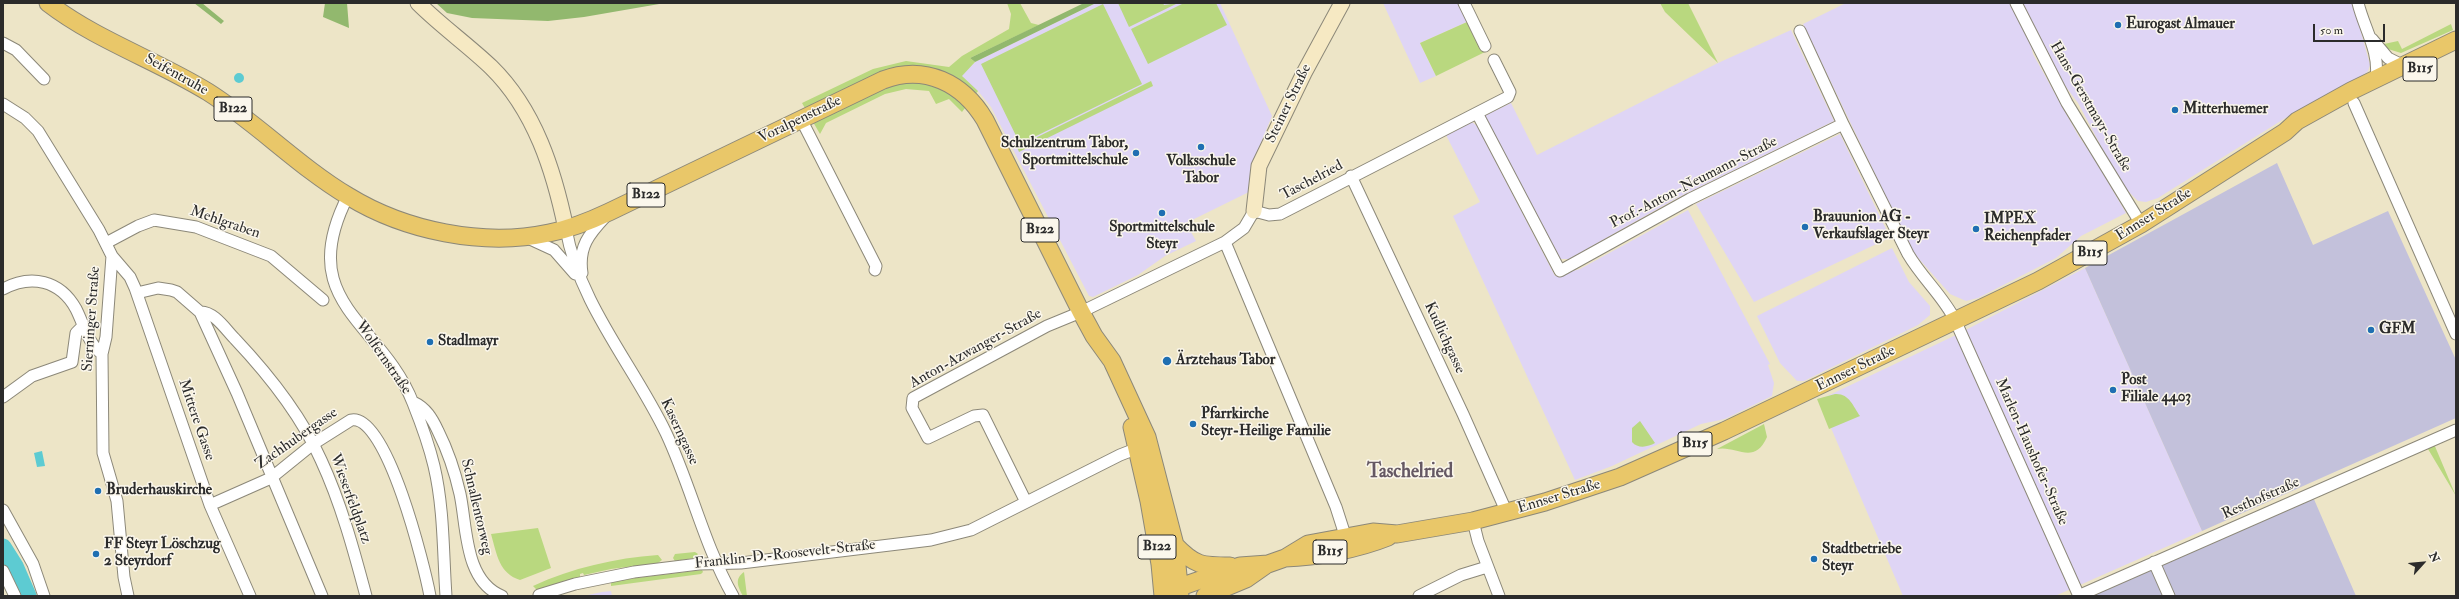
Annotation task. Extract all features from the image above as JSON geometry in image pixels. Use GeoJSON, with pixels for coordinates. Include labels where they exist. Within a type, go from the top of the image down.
{"type":"FeatureCollection","features":[{"type":"Feature","properties":{"kind":"main road","name":"Seifentruhe"},"geometry":{"type":"LineString","coordinates":[[48,3],[84,26],[208,92],[348,196],[399,219]]}},
{"type":"Feature","properties":{"kind":"main road"},"geometry":{"type":"LineString","coordinates":[[418,3],[492,68],[516,98],[529,119],[549,162],[566,229]]}},
{"type":"Feature","properties":{"kind":"main road","name":"Steiner Straße"},"geometry":{"type":"LineString","coordinates":[[1254,211],[1259,166],[1304,73],[1342,3]]}},
{"type":"Feature","properties":{"kind":"main road","name":"Ennser Straße"},"geometry":{"type":"LineString","coordinates":[[1285,558],[1307,558],[1374,543],[1396,534],[1473,521],[1507,513],[1590,488],[1724,432],[2061,269],[2141,224],[2285,132],[2297,121],[2376,78],[2456,40]]}},
{"type":"Feature","properties":{"kind":"main road","name":"Ennser Straße"},"geometry":{"type":"LineString","coordinates":[[2285,132],[2301,129],[2456,52]]}},
{"type":"Feature","properties":{"kind":"main road","name":"Voralpenstraße"},"geometry":{"type":"LineString","coordinates":[[399,219],[458,234],[524,237],[566,229],[609,212],[893,76],[927,75],[956,86],[977,106],[1082,312]]}},
{"type":"Feature","properties":{"kind":"main road","name":"B122"},"geometry":{"type":"LineString","coordinates":[[1082,312],[1094,336],[1112,361],[1147,437],[1175,545],[1172,594]]}},
{"type":"Feature","properties":{"kind":"main road","name":"B122"},"geometry":{"type":"LineString","coordinates":[[1094,336],[1103,366],[1124,407],[1138,448],[1160,564],[1172,594]]}},
{"type":"Feature","properties":{"kind":"main road","name":"Ennser Straße"},"geometry":{"type":"LineString","coordinates":[[1205,596],[1246,579],[1268,564],[1285,558],[1308,544],[1345,535],[1373,532],[1396,534]]}},
{"type":"Feature","properties":{"kind":"main road"},"geometry":{"type":"LineString","coordinates":[[1175,545],[1187,558],[1198,564],[1240,566]]}},
{"type":"Feature","properties":{"kind":"main road","name":"Ennser Straße"},"geometry":{"type":"LineString","coordinates":[[1172,594],[1240,566],[1268,564]]}},
{"type":"Feature","properties":{"kind":"street"},"geometry":{"type":"LineString","coordinates":[[1464,3],[1485,46]]}},
{"type":"Feature","properties":{"kind":"street","name":"Hans-Gerstmayr-Straße"},"geometry":{"type":"LineString","coordinates":[[2016,3],[2067,103],[2141,224]]}},
{"type":"Feature","properties":{"kind":"street"},"geometry":{"type":"LineString","coordinates":[[2358,3],[2371,37],[2376,65],[2376,78]]}},
{"type":"Feature","properties":{"kind":"street"},"geometry":{"type":"LineString","coordinates":[[1800,31],[1843,124],[1908,254],[1915,267],[1947,304],[1955,320]]}},
{"type":"Feature","properties":{"kind":"street"},"geometry":{"type":"LineString","coordinates":[[2371,37],[2388,58],[2402,65]]}},
{"type":"Feature","properties":{"kind":"street"},"geometry":{"type":"LineString","coordinates":[[3,43],[16,50],[44,79]]}},
{"type":"Feature","properties":{"kind":"street","name":"Taschelried"},"geometry":{"type":"LineString","coordinates":[[1254,211],[1269,215],[1280,214],[1510,95],[1494,60]]}},
{"type":"Feature","properties":{"kind":"street"},"geometry":{"type":"LineString","coordinates":[[2354,103],[2456,334]]}},
{"type":"Feature","properties":{"kind":"street","name":"Sierninger Straße"},"geometry":{"type":"LineString","coordinates":[[5,108],[25,118],[38,131],[106,243],[112,256],[106,337],[102,354],[103,453],[117,501],[124,576],[128,596]]}},
{"type":"Feature","properties":{"kind":"street","name":"Prof.-Anton-Neumann-Straße"},"geometry":{"type":"LineString","coordinates":[[1476,113],[1560,271],[1690,199],[1843,124]]}},
{"type":"Feature","properties":{"kind":"street"},"geometry":{"type":"LineString","coordinates":[[801,119],[876,266],[875,270]]}},
{"type":"Feature","properties":{"kind":"street","name":"Kudlichgasse"},"geometry":{"type":"LineString","coordinates":[[1351,176],[1507,513]]}},
{"type":"Feature","properties":{"kind":"street","name":"Wolfernstraße"},"geometry":{"type":"LineString","coordinates":[[348,196],[336,223],[332,240],[334,280],[345,303],[360,327],[399,375],[413,402],[434,466],[440,508],[446,596]]}},
{"type":"Feature","properties":{"kind":"street"},"geometry":{"type":"LineString","coordinates":[[1082,312],[1225,242],[1244,228],[1254,211]]}},
{"type":"Feature","properties":{"kind":"street","name":"Kaserngasse"},"geometry":{"type":"LineString","coordinates":[[585,287],[581,255],[582,247],[586,239],[609,212]]}},
{"type":"Feature","properties":{"kind":"street","name":"Mehlgraben"},"geometry":{"type":"LineString","coordinates":[[106,243],[138,226],[154,220],[196,227],[271,256],[323,300]]}},
{"type":"Feature","properties":{"kind":"street","name":"Kaserngasse"},"geometry":{"type":"LineString","coordinates":[[566,229],[574,260],[585,287],[666,433],[717,564],[734,596]]}},
{"type":"Feature","properties":{"kind":"street","name":"Kaserngasse"},"geometry":{"type":"LineString","coordinates":[[524,237],[554,250],[567,263],[585,287]]}},
{"type":"Feature","properties":{"kind":"street"},"geometry":{"type":"LineString","coordinates":[[1225,242],[1340,516],[1345,535]]}},
{"type":"Feature","properties":{"kind":"street","name":"Mittere Gasse"},"geometry":{"type":"LineString","coordinates":[[112,256],[130,277],[136,290],[210,505],[250,596]]}},
{"type":"Feature","properties":{"kind":"street"},"geometry":{"type":"LineString","coordinates":[[3,289],[28,280],[48,282],[63,292],[70,300],[92,344],[102,354]]}},
{"type":"Feature","properties":{"kind":"street","name":"Wieserfeldplatz"},"geometry":{"type":"LineString","coordinates":[[136,290],[158,288],[177,292],[200,312],[212,316],[262,369],[286,399],[313,444],[331,482],[366,596]]}},
{"type":"Feature","properties":{"kind":"street","name":"Wieserfeldplatz"},"geometry":{"type":"LineString","coordinates":[[200,312],[237,393],[271,478],[322,596]]}},
{"type":"Feature","properties":{"kind":"street","name":"Anton-Azwanger-Straße"},"geometry":{"type":"LineString","coordinates":[[1026,502],[982,414],[928,438],[911,403],[913,398],[926,390],[1052,324],[1082,312]]}},
{"type":"Feature","properties":{"kind":"street","name":"Marlen-Haushofer-Straße"},"geometry":{"type":"LineString","coordinates":[[1955,320],[2078,596]]}},
{"type":"Feature","properties":{"kind":"street"},"geometry":{"type":"LineString","coordinates":[[3,397],[37,373],[72,362],[76,333],[84,326]]}},
{"type":"Feature","properties":{"kind":"street","name":"Schnallentorweg"},"geometry":{"type":"LineString","coordinates":[[413,402],[420,405],[429,414],[444,443],[460,494],[470,554],[486,583],[502,596]]}},
{"type":"Feature","properties":{"kind":"street","name":"Zachhubergasse"},"geometry":{"type":"LineString","coordinates":[[210,505],[271,478],[313,444],[351,420],[359,421],[368,429],[384,452],[406,503],[430,596]]}},
{"type":"Feature","properties":{"kind":"street","name":"Resthofstraße"},"geometry":{"type":"LineString","coordinates":[[2078,596],[2456,430]]}},
{"type":"Feature","properties":{"kind":"street","name":"Franklin-D.-Roosevelt-Straße"},"geometry":{"type":"LineString","coordinates":[[539,595],[617,575],[717,564],[741,563],[931,540],[971,530],[1120,455],[1138,448]]}},
{"type":"Feature","properties":{"kind":"street"},"geometry":{"type":"LineString","coordinates":[[4,514],[33,564],[44,596]]}},
{"type":"Feature","properties":{"kind":"street"},"geometry":{"type":"LineString","coordinates":[[1473,521],[1487,567],[1500,596]]}},
{"type":"Feature","properties":{"kind":"street"},"geometry":{"type":"LineString","coordinates":[[2154,562],[2169,596]]}},
{"type":"Feature","properties":{"kind":"street"},"geometry":{"type":"LineString","coordinates":[[1419,596],[1461,575],[1487,567]]}},
{"type":"Feature","properties":{"kind":"street"},"geometry":{"type":"LineString","coordinates":[[3,571],[15,596]]}},
{"type":"Feature","properties":{"kind":"shaded area","name":"Schulzentrum Tabor, Sportmittelschule"},"geometry":{"type":"Polygon","coordinates":[[[1096,3],[1220,3],[1272,116],[1253,162],[1251,191],[1186,223],[1196,241],[1165,256],[1138,275],[1093,297],[1089,296],[991,107],[978,91],[961,76],[975,62],[1096,3]]]}},
{"type":"Feature","properties":{"kind":"shaded area"},"geometry":{"type":"Polygon","coordinates":[[[1383,3],[1458,3],[1467,22],[1420,43],[1436,76],[1420,83],[1383,3]]]}},
{"type":"Feature","properties":{"kind":"shaded area"},"geometry":{"type":"Polygon","coordinates":[[[1846,3],[2011,3],[2029,37],[2033,54],[2078,135],[2094,158],[2126,213],[2081,236],[2056,258],[1978,298],[1966,301],[1950,294],[1912,251],[1803,24],[1846,3]]]}},
{"type":"Feature","properties":{"kind":"shaded area"},"geometry":{"type":"Polygon","coordinates":[[[2021,3],[2353,3],[2370,65],[2368,71],[2360,78],[2287,117],[2158,198],[2146,202],[2138,201],[2127,190],[2111,165],[2078,103],[2063,83],[2021,3]]]}},
{"type":"Feature","properties":{"kind":"shaded area"},"geometry":{"type":"Polygon","coordinates":[[[1791,30],[1834,121],[1677,198],[1569,259],[1560,259],[1555,256],[1484,116],[1511,103],[1537,155],[1718,63],[1791,30]]]}},
{"type":"Feature","properties":{"kind":"shaded area"},"geometry":{"type":"Polygon","coordinates":[[[1472,122],[1477,126],[1555,276],[1580,269],[1688,210],[1770,364],[1768,365],[1774,383],[1772,396],[1725,419],[1701,424],[1612,466],[1575,480],[1453,216],[1480,202],[1446,135],[1472,122]]]}},
{"type":"Feature","properties":{"kind":"shaded area"},"geometry":{"type":"Polygon","coordinates":[[[1840,134],[1887,231],[1887,239],[1754,302],[1696,204],[1840,134]]]}},
{"type":"Feature","properties":{"kind":"shaded area","name":"GFM"},"geometry":{"type":"Polygon","coordinates":[[[2277,163],[2313,245],[2388,211],[2456,360],[2456,418],[2202,531],[2085,268],[2277,163]]]}},
{"type":"Feature","properties":{"kind":"shaded area"},"geometry":{"type":"Polygon","coordinates":[[[1892,248],[1909,282],[1930,306],[1930,315],[1918,325],[1804,381],[1797,381],[1780,363],[1757,316],[1892,248]]]}},
{"type":"Feature","properties":{"kind":"shaded area"},"geometry":{"type":"Polygon","coordinates":[[[2085,268],[2202,531],[2055,596],[1903,596],[1819,400],[1956,335],[2085,268]]]}},
{"type":"Feature","properties":{"kind":"shaded area"},"geometry":{"type":"Polygon","coordinates":[[[2313,497],[2356,596],[2089,596],[2313,497]]]}},
{"type":"Feature","properties":{"kind":"shaded area"},"geometry":{"type":"Polygon","coordinates":[[[611,591],[612,596],[583,596],[602,592],[611,591]]]}},
{"type":"Feature","properties":{"kind":"green space"},"geometry":{"type":"Polygon","coordinates":[[[194,3],[202,3],[224,21],[221,24],[194,3]]]}},
{"type":"Feature","properties":{"kind":"green space"},"geometry":{"type":"Polygon","coordinates":[[[325,3],[347,3],[349,28],[323,17],[325,3]]]}},
{"type":"Feature","properties":{"kind":"green space"},"geometry":{"type":"Polygon","coordinates":[[[436,3],[665,3],[584,17],[548,21],[472,18],[447,13],[436,3]]]}},
{"type":"Feature","properties":{"kind":"green space"},"geometry":{"type":"Polygon","coordinates":[[[1007,3],[1020,3],[1031,23],[1039,25],[970,58],[975,62],[962,76],[978,91],[962,112],[949,99],[936,104],[929,91],[906,89],[885,94],[826,123],[820,134],[802,103],[873,69],[906,61],[949,67],[962,56],[1009,29],[1011,14],[1007,3]]]}},
{"type":"Feature","properties":{"kind":"green space"},"geometry":{"type":"Polygon","coordinates":[[[1084,3],[1096,3],[975,62],[970,58],[1084,3]]]}},
{"type":"Feature","properties":{"kind":"green space"},"geometry":{"type":"Polygon","coordinates":[[[1118,3],[1163,3],[1164,5],[1178,3],[1129,27],[1118,3]]]}},
{"type":"Feature","properties":{"kind":"green space"},"geometry":{"type":"Polygon","coordinates":[[[1184,3],[1216,3],[1227,25],[1148,64],[1131,29],[1184,3]]]}},
{"type":"Feature","properties":{"kind":"green space"},"geometry":{"type":"Polygon","coordinates":[[[1458,3],[1461,3],[1485,52],[1436,76],[1420,43],[1467,22],[1458,3]]]}},
{"type":"Feature","properties":{"kind":"green space"},"geometry":{"type":"Polygon","coordinates":[[[1660,3],[1688,3],[1718,63],[1665,12],[1660,3]]]}},
{"type":"Feature","properties":{"kind":"green space"},"geometry":{"type":"Polygon","coordinates":[[[1103,4],[1142,84],[1020,144],[981,64],[1103,4]]]}},
{"type":"Feature","properties":{"kind":"green space"},"geometry":{"type":"Polygon","coordinates":[[[2451,24],[2453,30],[2401,53],[2388,49],[2384,44],[2398,41],[2402,49],[2451,24]]]}},
{"type":"Feature","properties":{"kind":"green space"},"geometry":{"type":"Polygon","coordinates":[[[1151,81],[1153,86],[1019,152],[1017,147],[1151,81]]]}},
{"type":"Feature","properties":{"kind":"green space"},"geometry":{"type":"Polygon","coordinates":[[[1840,394],[1847,398],[1853,404],[1860,416],[1829,429],[1817,399],[1840,394]]]}},
{"type":"Feature","properties":{"kind":"green space"},"geometry":{"type":"Polygon","coordinates":[[[1640,421],[1655,443],[1643,447],[1637,446],[1632,442],[1632,428],[1640,421]]]}},
{"type":"Feature","properties":{"kind":"green space"},"geometry":{"type":"Polygon","coordinates":[[[1764,424],[1767,437],[1762,446],[1756,451],[1744,452],[1717,449],[1764,424]]]}},
{"type":"Feature","properties":{"kind":"green space"},"geometry":{"type":"Polygon","coordinates":[[[2434,444],[2456,496],[2428,449],[2313,497],[2434,444]]]}},
{"type":"Feature","properties":{"kind":"green space"},"geometry":{"type":"Polygon","coordinates":[[[538,528],[551,568],[520,580],[507,573],[503,568],[497,556],[491,534],[538,528]]]}},
{"type":"Feature","properties":{"kind":"green space"},"geometry":{"type":"Polygon","coordinates":[[[695,552],[698,554],[694,558],[675,561],[673,558],[675,554],[695,552]]]}},
{"type":"Feature","properties":{"kind":"green space"},"geometry":{"type":"Polygon","coordinates":[[[658,555],[662,560],[658,563],[611,569],[584,575],[583,573],[580,574],[580,577],[538,591],[533,586],[578,569],[610,561],[658,555]]]}},
{"type":"Feature","properties":{"kind":"green space"},"geometry":{"type":"Polygon","coordinates":[[[702,570],[703,572],[701,574],[611,586],[611,581],[702,570]]]}},
{"type":"Feature","properties":{"kind":"green space"},"geometry":{"type":"Polygon","coordinates":[[[744,572],[747,596],[743,596],[738,583],[739,577],[744,572]]]}},
{"type":"Feature","properties":{"kind":"water"},"geometry":{"type":"Polygon","coordinates":[[[237,73],[241,73],[243,74],[243,82],[237,83],[234,80],[234,76],[237,73]]]}},
{"type":"Feature","properties":{"kind":"water"},"geometry":{"type":"Polygon","coordinates":[[[42,451],[45,466],[37,467],[34,453],[42,451]]]}},
{"type":"Feature","properties":{"kind":"waterway"},"geometry":{"type":"LineString","coordinates":[[3,547],[15,566],[28,596]]}},
{"type":"Feature","properties":{"kind":"place","name":"Eurogast Almauer"},"geometry":{"type":"Point","coordinates":[2118,25]}},
{"type":"Feature","properties":{"kind":"place","name":"Mitterhuemer"},"geometry":{"type":"Point","coordinates":[2175,110]}},
{"type":"Feature","properties":{"kind":"place","name":"Volksschule Tabor"},"geometry":{"type":"Point","coordinates":[1201,147]}},
{"type":"Feature","properties":{"kind":"place","name":"Schulzentrum Tabor, Sportmittelschule"},"geometry":{"type":"Point","coordinates":[1136,153]}},
{"type":"Feature","properties":{"kind":"place","name":"Sportmittelschule Steyr"},"geometry":{"type":"Point","coordinates":[1162,213]}},
{"type":"Feature","properties":{"kind":"place","name":"Brauunion AG - Verkaufslager Steyr"},"geometry":{"type":"Point","coordinates":[1805,227]}},
{"type":"Feature","properties":{"kind":"place","name":"IMPEX Reichenpfader"},"geometry":{"type":"Point","coordinates":[1976,229]}},
{"type":"Feature","properties":{"kind":"place","name":"GFM"},"geometry":{"type":"Point","coordinates":[2371,330]}},
{"type":"Feature","properties":{"kind":"place","name":"Stadlmayr"},"geometry":{"type":"Point","coordinates":[430,342]}},
{"type":"Feature","properties":{"kind":"place","name":"Ärztehaus Tabor"},"geometry":{"type":"Point","coordinates":[1167,361]}},
{"type":"Feature","properties":{"kind":"place","name":"Post Filiale 4403"},"geometry":{"type":"Point","coordinates":[2113,390]}},
{"type":"Feature","properties":{"kind":"place","name":"Pfarrkirche Steyr-Heilige Familie"},"geometry":{"type":"Point","coordinates":[1193,424]}},
{"type":"Feature","properties":{"kind":"place","name":"Bruderhauskirche"},"geometry":{"type":"Point","coordinates":[98,491]}},
{"type":"Feature","properties":{"kind":"place","name":"FF Steyr Löschzug 2 Steyrdorf"},"geometry":{"type":"Point","coordinates":[96,554]}},
{"type":"Feature","properties":{"kind":"place","name":"Stadtbetriebe Steyr"},"geometry":{"type":"Point","coordinates":[1814,559]}},
{"type":"Feature","properties":{"kind":"district","name":"Taschelried"},"geometry":{"type":"Point","coordinates":[1410,473]}}]}
